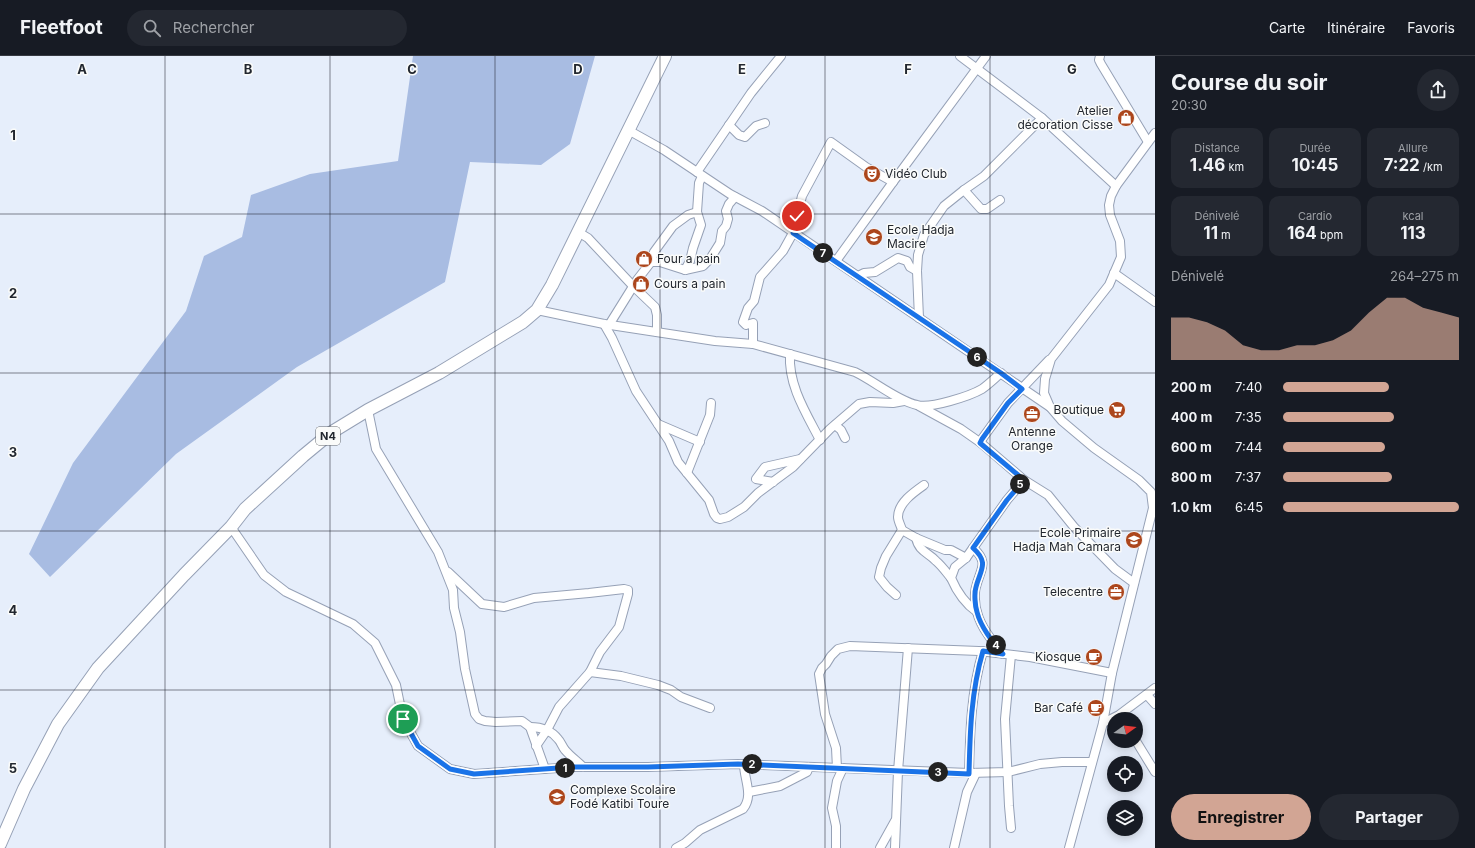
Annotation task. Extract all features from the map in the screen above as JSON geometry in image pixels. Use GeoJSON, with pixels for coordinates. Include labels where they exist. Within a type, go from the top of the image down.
{"type":"FeatureCollection","features":[{"type":"Feature","properties":{"kind":"highway","name":"N4"},"geometry":{"type":"LineString","coordinates":[[0,844],[24,789],[58,724],[98,668],[184,575],[231,527],[245,510],[303,456],[332,432],[368,410],[439,373],[523,322],[537,310],[552,285],[665,56]]}},
{"type":"Feature","properties":{"kind":"street"},"geometry":{"type":"LineString","coordinates":[[686,270],[701,225],[697,212],[700,174],[729,125],[751,93],[781,56]]}},
{"type":"Feature","properties":{"kind":"street"},"geometry":{"type":"LineString","coordinates":[[960,56],[1042,118],[1116,186]]}},
{"type":"Feature","properties":{"kind":"street"},"geometry":{"type":"LineString","coordinates":[[836,261],[986,56]]}},
{"type":"Feature","properties":{"kind":"street"},"geometry":{"type":"LineString","coordinates":[[1100,56],[1099,60],[1101,64],[1148,142]]}},
{"type":"Feature","properties":{"kind":"street"},"geometry":{"type":"LineString","coordinates":[[919,318],[917,271],[918,255],[924,235],[944,206],[984,176],[1042,118]]}},
{"type":"Feature","properties":{"kind":"street"},"geometry":{"type":"LineString","coordinates":[[729,125],[739,135],[745,137],[756,126],[765,123]]}},
{"type":"Feature","properties":{"kind":"street"},"geometry":{"type":"LineString","coordinates":[[628,130],[664,150],[735,197],[762,211],[1001,373],[1050,407],[1062,421],[1094,448],[1153,490],[1153,508],[1112,672],[1103,724],[1069,848]]}},
{"type":"Feature","properties":{"kind":"street"},"geometry":{"type":"LineString","coordinates":[[980,443],[1008,403],[1051,359],[1109,285],[1121,257],[1120,241],[1110,215],[1109,205],[1116,186],[1155,133]]}},
{"type":"Feature","properties":{"kind":"street"},"geometry":{"type":"LineString","coordinates":[[753,344],[754,325],[751,323],[746,325],[744,324],[743,318],[754,300],[760,277],[783,250],[793,233],[802,196],[831,142],[866,167],[893,182]]}},
{"type":"Feature","properties":{"kind":"street"},"geometry":{"type":"LineString","coordinates":[[964,190],[981,209],[987,209],[1000,200]]}},
{"type":"Feature","properties":{"kind":"street"},"geometry":{"type":"LineString","coordinates":[[651,262],[660,262],[686,270],[703,266],[710,259],[720,243],[722,231],[726,226],[728,219],[726,211],[729,204],[735,197]]}},
{"type":"Feature","properties":{"kind":"street"},"geometry":{"type":"LineString","coordinates":[[606,325],[651,262],[654,252],[673,226],[688,215],[697,212]]}},
{"type":"Feature","properties":{"kind":"street"},"geometry":{"type":"LineString","coordinates":[[578,232],[588,238],[657,311],[657,332]]}},
{"type":"Feature","properties":{"kind":"street"},"geometry":{"type":"LineString","coordinates":[[858,276],[864,273],[875,272],[898,258],[907,261],[910,267],[917,271]]}},
{"type":"Feature","properties":{"kind":"street"},"geometry":{"type":"LineString","coordinates":[[1114,272],[1155,302]]}},
{"type":"Feature","properties":{"kind":"street"},"geometry":{"type":"LineString","coordinates":[[537,310],[606,325],[716,341],[753,344],[855,372],[904,400],[961,429],[980,443],[1024,480],[1048,495],[1074,527],[1115,569],[1134,584]]}},
{"type":"Feature","properties":{"kind":"street"},"geometry":{"type":"LineString","coordinates":[[606,325],[636,391],[669,442],[678,462],[709,500],[714,514],[720,519],[728,517],[744,507],[758,493],[793,467],[858,404],[870,402],[893,403],[904,400]]}},
{"type":"Feature","properties":{"kind":"street"},"geometry":{"type":"LineString","coordinates":[[790,354],[794,387],[820,440]]}},
{"type":"Feature","properties":{"kind":"street"},"geometry":{"type":"LineString","coordinates":[[1050,407],[1044,393],[1044,379],[1051,359]]}},
{"type":"Feature","properties":{"kind":"street"},"geometry":{"type":"LineString","coordinates":[[918,406],[931,406],[966,396],[982,389],[1001,373]]}},
{"type":"Feature","properties":{"kind":"street"},"geometry":{"type":"LineString","coordinates":[[687,473],[710,415],[711,403]]}},
{"type":"Feature","properties":{"kind":"street"},"geometry":{"type":"LineString","coordinates":[[368,410],[376,449],[432,542],[446,570],[453,590],[454,608],[460,632],[465,669],[474,714],[479,719],[485,721],[522,721],[530,727],[545,769]]}},
{"type":"Feature","properties":{"kind":"street"},"geometry":{"type":"LineString","coordinates":[[658,424],[700,442]]}},
{"type":"Feature","properties":{"kind":"street"},"geometry":{"type":"LineString","coordinates":[[835,426],[841,430],[845,438]]}},
{"type":"Feature","properties":{"kind":"street"},"geometry":{"type":"LineString","coordinates":[[773,482],[756,479],[765,467],[800,459]]}},
{"type":"Feature","properties":{"kind":"street"},"geometry":{"type":"LineString","coordinates":[[951,578],[955,567],[966,558],[1007,500],[1024,480]]}},
{"type":"Feature","properties":{"kind":"street"},"geometry":{"type":"LineString","coordinates":[[924,485],[913,492],[904,502],[898,516],[902,530],[916,538],[945,550],[951,550],[966,558]]}},
{"type":"Feature","properties":{"kind":"street"},"geometry":{"type":"LineString","coordinates":[[231,527],[264,575],[286,592],[353,624],[375,643],[396,685],[403,719],[418,746],[450,769],[474,774],[583,767],[648,767],[744,764],[972,773],[1008,772],[1040,764],[1092,762]]}},
{"type":"Feature","properties":{"kind":"street"},"geometry":{"type":"LineString","coordinates":[[896,595],[879,577],[883,562],[902,530]]}},
{"type":"Feature","properties":{"kind":"street"},"geometry":{"type":"LineString","coordinates":[[916,538],[917,543],[926,554],[935,559],[951,578],[957,591],[967,605],[977,612]]}},
{"type":"Feature","properties":{"kind":"street"},"geometry":{"type":"LineString","coordinates":[[973,548],[980,554],[984,564],[975,588],[977,612],[988,634],[1007,655],[1005,719],[1011,828]]}},
{"type":"Feature","properties":{"kind":"street"},"geometry":{"type":"LineString","coordinates":[[446,570],[482,604],[504,607],[534,598],[624,589],[628,590],[619,627],[600,652],[590,672],[559,707],[547,730],[536,746]]}},
{"type":"Feature","properties":{"kind":"street"},"geometry":{"type":"LineString","coordinates":[[836,848],[836,826],[832,808],[836,781],[840,768],[836,748],[825,714],[819,674],[830,656],[838,649],[850,646],[983,651],[1036,658],[1112,672]]}},
{"type":"Feature","properties":{"kind":"street"},"geometry":{"type":"LineString","coordinates":[[895,848],[898,771],[908,648]]}},
{"type":"Feature","properties":{"kind":"street"},"geometry":{"type":"LineString","coordinates":[[954,848],[972,773],[974,690],[976,674],[983,651]]}},
{"type":"Feature","properties":{"kind":"street"},"geometry":{"type":"LineString","coordinates":[[590,672],[620,676],[658,685],[671,690],[681,697],[710,708]]}},
{"type":"Feature","properties":{"kind":"street"},"geometry":{"type":"LineString","coordinates":[[1127,712],[1155,688]]}},
{"type":"Feature","properties":{"kind":"street"},"geometry":{"type":"LineString","coordinates":[[1147,695],[1155,704]]}},
{"type":"Feature","properties":{"kind":"street"},"geometry":{"type":"LineString","coordinates":[[1103,724],[1107,722]]}},
{"type":"Feature","properties":{"kind":"street"},"geometry":{"type":"LineString","coordinates":[[530,727],[539,727],[547,730],[558,738],[565,750],[583,767]]}},
{"type":"Feature","properties":{"kind":"street"},"geometry":{"type":"LineString","coordinates":[[1140,748],[1155,772]]}},
{"type":"Feature","properties":{"kind":"street"},"geometry":{"type":"LineString","coordinates":[[676,848],[685,843],[700,830],[743,809],[747,804],[749,792],[744,774],[744,764]]}},
{"type":"Feature","properties":{"kind":"street"},"geometry":{"type":"LineString","coordinates":[[749,792],[780,786],[807,772],[809,767]]}},
{"type":"Feature","properties":{"kind":"street"},"geometry":{"type":"LineString","coordinates":[[880,848],[896,820]]}},
{"type":"Feature","properties":{"kind":"shaded area"},"geometry":{"type":"Polygon","coordinates":[[[413,56],[595,56],[570,144],[541,165],[470,162],[445,282],[297,367],[176,454],[50,577],[29,554],[73,463],[186,311],[204,256],[242,237],[251,195],[310,174],[398,161],[413,56]]]}},
{"type":"Feature","properties":{"kind":"place","name":"Atelier décoration Cisse"},"geometry":{"type":"Point","coordinates":[1126,118]}},
{"type":"Feature","properties":{"kind":"place","name":"Vidéo Club"},"geometry":{"type":"Point","coordinates":[872,174]}},
{"type":"Feature","properties":{"kind":"place","name":"Ecole Hadja Macire"},"geometry":{"type":"Point","coordinates":[874,237]}},
{"type":"Feature","properties":{"kind":"place","name":"Four a pain"},"geometry":{"type":"Point","coordinates":[644,259]}},
{"type":"Feature","properties":{"kind":"place","name":"Cours a pain"},"geometry":{"type":"Point","coordinates":[641,284]}},
{"type":"Feature","properties":{"kind":"place","name":"Boutique"},"geometry":{"type":"Point","coordinates":[1117,410]}},
{"type":"Feature","properties":{"kind":"place","name":"Antenne Orange"},"geometry":{"type":"Point","coordinates":[1032,414]}},
{"type":"Feature","properties":{"kind":"place","name":"Ecole Primaire Hadja Mah Camara"},"geometry":{"type":"Point","coordinates":[1134,540]}},
{"type":"Feature","properties":{"kind":"place","name":"Telecentre"},"geometry":{"type":"Point","coordinates":[1116,592]}},
{"type":"Feature","properties":{"kind":"place","name":"Kiosque"},"geometry":{"type":"Point","coordinates":[1094,657]}},
{"type":"Feature","properties":{"kind":"place","name":"Bar Café"},"geometry":{"type":"Point","coordinates":[1096,708]}},
{"type":"Feature","properties":{"kind":"place","name":"Complexe Scolaire Fodé Katibi Toure"},"geometry":{"type":"Point","coordinates":[557,797]}},
{"type":"Feature","properties":{"kind":"route"},"geometry":{"type":"LineString","coordinates":[[403,719],[418,746],[450,769],[474,774],[573,767],[648,767],[738,764],[969,774],[970,738],[976,674],[983,651],[1003,654],[988,634],[977,612],[975,588],[984,564],[980,554],[973,548],[1007,500],[1024,480],[980,443],[1008,403],[1022,389],[1001,373],[793,233],[797,216]]}}]}
